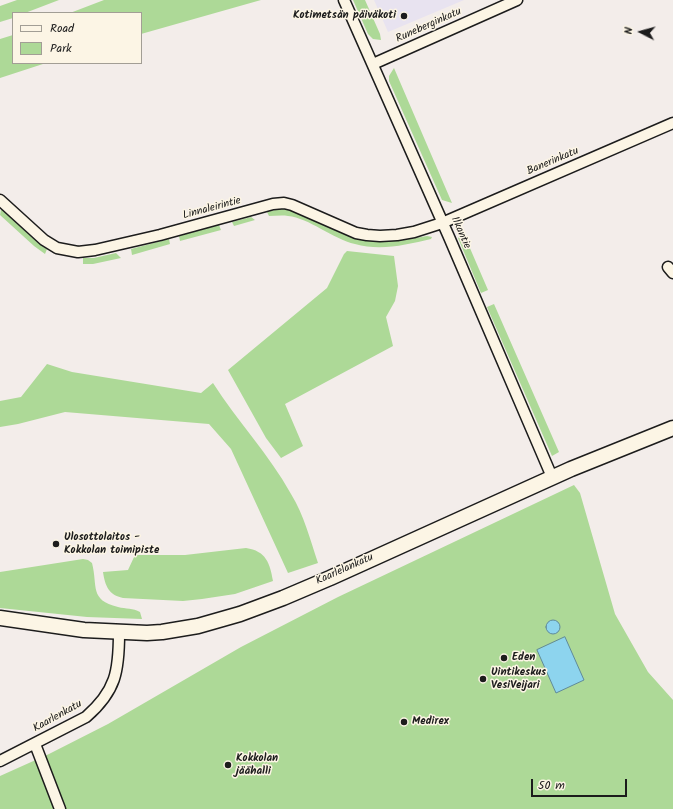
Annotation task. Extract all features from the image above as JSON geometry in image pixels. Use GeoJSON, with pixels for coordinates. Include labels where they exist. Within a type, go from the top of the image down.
{"type":"FeatureCollection","features":[{"type":"Feature","properties":{"kind":"main road","name":"Kaarlelankatu"},"geometry":{"type":"LineString","coordinates":[[0,618],[84,630],[119,632],[162,632],[198,626],[240,614],[283,598],[552,477],[673,428]]}},
{"type":"Feature","properties":{"kind":"street","name":"Ilkantie"},"geometry":{"type":"LineString","coordinates":[[344,0],[552,477]]}},
{"type":"Feature","properties":{"kind":"street","name":"Runeberginkatu"},"geometry":{"type":"LineString","coordinates":[[373,64],[517,0]]}},
{"type":"Feature","properties":{"kind":"street","name":"Banerinkatu"},"geometry":{"type":"LineString","coordinates":[[442,223],[673,123]]}},
{"type":"Feature","properties":{"kind":"street","name":"Linnaleirintie"},"geometry":{"type":"LineString","coordinates":[[0,200],[44,240],[57,248],[78,252],[95,250],[160,235],[274,204],[292,205],[356,233],[367,235],[397,235],[414,232],[442,223]]}},
{"type":"Feature","properties":{"kind":"street","name":"Kaarlenkatu"},"geometry":{"type":"LineString","coordinates":[[0,761],[86,717],[98,707],[106,696],[118,667],[119,632]]}},
{"type":"Feature","properties":{"kind":"street"},"geometry":{"type":"LineString","coordinates":[[35,744],[60,809]]}},
{"type":"Feature","properties":{"kind":"shaded area","name":"Kotimetsän päiväkoti"},"geometry":{"type":"Polygon","coordinates":[[[374,0],[464,0],[388,32],[374,0]]]}},
{"type":"Feature","properties":{"kind":"green space"},"geometry":{"type":"Polygon","coordinates":[[[17,0],[59,0],[28,12],[12,12],[12,18],[0,22],[0,6],[17,0]]]}},
{"type":"Feature","properties":{"kind":"green space"},"geometry":{"type":"Polygon","coordinates":[[[104,0],[261,0],[142,34],[142,12],[73,12],[104,0]]]}},
{"type":"Feature","properties":{"kind":"green space"},"geometry":{"type":"Polygon","coordinates":[[[353,0],[365,0],[380,34],[381,40],[373,39],[368,34],[353,0]]]}},
{"type":"Feature","properties":{"kind":"green space"},"geometry":{"type":"Polygon","coordinates":[[[12,35],[12,64],[43,64],[0,78],[0,39],[12,35]]]}},
{"type":"Feature","properties":{"kind":"green space"},"geometry":{"type":"Polygon","coordinates":[[[394,68],[452,203],[442,200],[389,81],[389,76],[394,68]]]}},
{"type":"Feature","properties":{"kind":"green space"},"geometry":{"type":"Polygon","coordinates":[[[1,209],[37,242],[47,249],[45,254],[0,215],[1,209]]]}},
{"type":"Feature","properties":{"kind":"green space"},"geometry":{"type":"Polygon","coordinates":[[[279,209],[290,209],[355,238],[398,241],[427,236],[432,237],[431,239],[393,246],[364,246],[338,238],[313,224],[296,218],[286,216],[269,216],[267,212],[279,209]]]}},
{"type":"Feature","properties":{"kind":"green space"},"geometry":{"type":"Polygon","coordinates":[[[251,217],[255,220],[234,226],[232,222],[251,217]]]}},
{"type":"Feature","properties":{"kind":"green space"},"geometry":{"type":"Polygon","coordinates":[[[219,225],[221,230],[180,241],[179,236],[219,225]]]}},
{"type":"Feature","properties":{"kind":"green space"},"geometry":{"type":"Polygon","coordinates":[[[463,232],[488,290],[481,293],[458,238],[463,232]]]}},
{"type":"Feature","properties":{"kind":"green space"},"geometry":{"type":"Polygon","coordinates":[[[169,239],[170,244],[132,255],[131,249],[169,239]]]}},
{"type":"Feature","properties":{"kind":"green space"},"geometry":{"type":"Polygon","coordinates":[[[347,251],[394,256],[398,286],[395,301],[386,317],[393,346],[285,404],[303,446],[281,458],[266,438],[228,370],[327,288],[344,254],[347,251]]]}},
{"type":"Feature","properties":{"kind":"green space"},"geometry":{"type":"Polygon","coordinates":[[[116,253],[121,258],[93,264],[83,264],[83,258],[94,258],[116,253]]]}},
{"type":"Feature","properties":{"kind":"green space"},"geometry":{"type":"Polygon","coordinates":[[[494,304],[559,452],[552,456],[487,307],[494,304]]]}},
{"type":"Feature","properties":{"kind":"green space"},"geometry":{"type":"Polygon","coordinates":[[[47,364],[72,372],[201,393],[213,383],[232,411],[273,465],[296,502],[318,563],[288,573],[231,449],[209,424],[65,412],[0,427],[0,401],[21,397],[47,364]]]}},
{"type":"Feature","properties":{"kind":"green space"},"geometry":{"type":"Polygon","coordinates":[[[574,485],[580,493],[615,614],[648,672],[673,700],[673,809],[0,809],[0,776],[49,754],[108,724],[241,647],[338,597],[574,485]]]}},
{"type":"Feature","properties":{"kind":"green space"},"geometry":{"type":"Polygon","coordinates":[[[246,548],[263,555],[268,563],[273,581],[235,594],[183,601],[123,598],[114,595],[108,589],[103,572],[128,570],[135,555],[185,555],[246,548]]]}},
{"type":"Feature","properties":{"kind":"green space"},"geometry":{"type":"Polygon","coordinates":[[[83,559],[92,563],[96,591],[99,596],[109,604],[140,612],[142,619],[87,617],[0,608],[0,572],[83,559]]]}},
{"type":"Feature","properties":{"kind":"water"},"geometry":{"type":"Polygon","coordinates":[[[553,620],[558,622],[560,627],[558,632],[553,634],[548,632],[546,627],[548,622],[553,620]]]}},
{"type":"Feature","properties":{"kind":"water"},"geometry":{"type":"Polygon","coordinates":[[[565,637],[584,680],[556,693],[537,650],[565,637]]]}},
{"type":"Feature","properties":{"kind":"place","name":"Kotimetsän päiväkoti"},"geometry":{"type":"Point","coordinates":[404,16]}},
{"type":"Feature","properties":{"kind":"place","name":"Ulosottolaitos - Kokkolan toimipiste"},"geometry":{"type":"Point","coordinates":[56,544]}},
{"type":"Feature","properties":{"kind":"place","name":"Eden"},"geometry":{"type":"Point","coordinates":[504,658]}},
{"type":"Feature","properties":{"kind":"place","name":"Uintikeskus VesiVeijari"},"geometry":{"type":"Point","coordinates":[483,679]}},
{"type":"Feature","properties":{"kind":"place","name":"Medirex"},"geometry":{"type":"Point","coordinates":[404,722]}},
{"type":"Feature","properties":{"kind":"place","name":"Kokkolan jäähalli"},"geometry":{"type":"Point","coordinates":[228,765]}}]}
